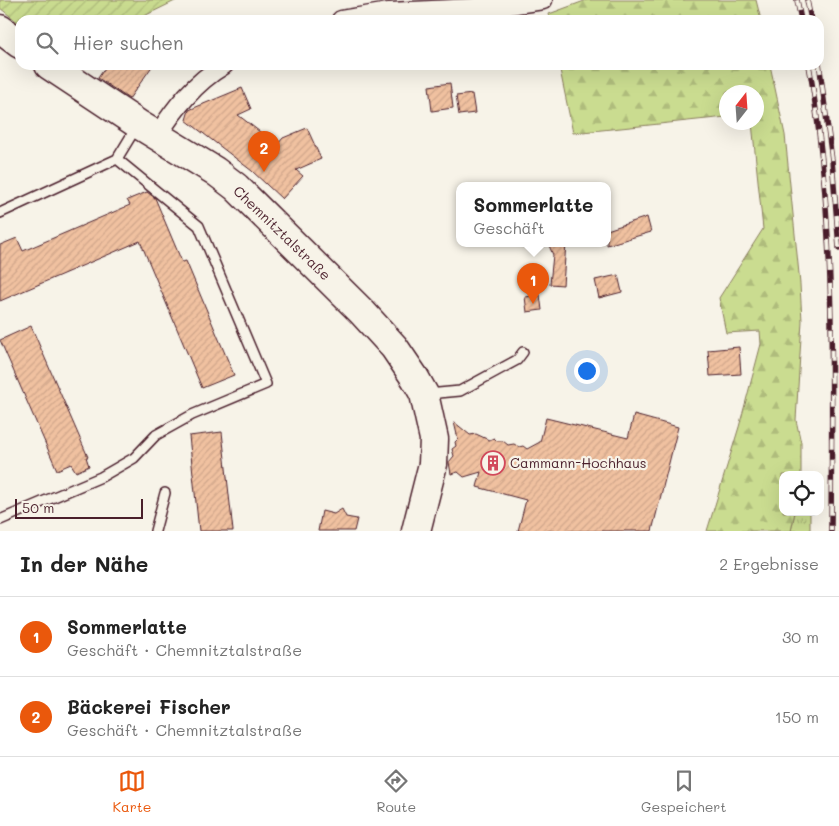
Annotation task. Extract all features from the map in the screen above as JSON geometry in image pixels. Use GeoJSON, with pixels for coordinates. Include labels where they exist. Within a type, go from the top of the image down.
{"type":"FeatureCollection","features":[{"type":"Feature","properties":{"kind":"main road"},"geometry":{"type":"LineString","coordinates":[[0,29],[15,40]]}},
{"type":"Feature","properties":{"kind":"main road","name":"Chemnitztalstraße"},"geometry":{"type":"LineString","coordinates":[[58,70],[148,130],[215,171],[252,202],[381,333],[416,378],[424,394],[434,440],[433,464],[416,531]]}},
{"type":"Feature","properties":{"kind":"street"},"geometry":{"type":"LineString","coordinates":[[371,15],[389,12],[497,8],[543,0]]}},
{"type":"Feature","properties":{"kind":"street"},"geometry":{"type":"LineString","coordinates":[[148,130],[216,70]]}},
{"type":"Feature","properties":{"kind":"lane"},"geometry":{"type":"LineString","coordinates":[[0,213],[116,159],[148,130]]}},
{"type":"Feature","properties":{"kind":"lane"},"geometry":{"type":"LineString","coordinates":[[0,520],[101,477],[134,458],[156,435],[192,415],[266,384],[198,226],[116,159]]}},
{"type":"Feature","properties":{"kind":"lane"},"geometry":{"type":"LineString","coordinates":[[424,394],[460,391],[517,360],[523,352]]}},
{"type":"Feature","properties":{"kind":"lane"},"geometry":{"type":"LineString","coordinates":[[155,531],[164,493]]}},
{"type":"Feature","properties":{"kind":"green space"},"geometry":{"type":"Polygon","coordinates":[[[0,0],[177,0],[146,15],[15,15],[15,20],[0,8],[0,0]]]}},
{"type":"Feature","properties":{"kind":"green space"},"geometry":{"type":"Polygon","coordinates":[[[587,0],[756,0],[760,15],[549,15],[587,0]]]}},
{"type":"Feature","properties":{"kind":"green space"},"geometry":{"type":"Polygon","coordinates":[[[560,70],[771,70],[785,135],[802,321],[796,420],[801,443],[801,471],[779,471],[779,516],[794,516],[791,531],[707,531],[739,427],[761,344],[760,331],[726,333],[719,298],[763,229],[753,130],[764,130],[764,85],[719,85],[719,118],[573,133],[560,70]]]}},
{"type":"Feature","properties":{"kind":"green space"},"geometry":{"type":"Polygon","coordinates":[[[794,516],[810,516],[810,531],[791,531],[794,516]]]}},
{"type":"Feature","properties":{"kind":"building"},"geometry":{"type":"Polygon","coordinates":[[[104,70],[149,70],[129,99],[98,78],[104,70]]]}},
{"type":"Feature","properties":{"kind":"building"},"geometry":{"type":"Polygon","coordinates":[[[450,83],[453,108],[432,111],[429,86],[450,83]]]}},
{"type":"Feature","properties":{"kind":"building"},"geometry":{"type":"Polygon","coordinates":[[[242,88],[251,109],[238,115],[277,145],[283,138],[307,128],[321,159],[296,170],[303,176],[282,199],[252,171],[186,120],[189,110],[242,88]]]}},
{"type":"Feature","properties":{"kind":"building"},"geometry":{"type":"Polygon","coordinates":[[[472,94],[475,113],[459,115],[456,96],[472,94]]]}},
{"type":"Feature","properties":{"kind":"building"},"geometry":{"type":"Polygon","coordinates":[[[147,192],[155,198],[182,262],[186,261],[234,375],[202,388],[140,241],[0,301],[0,245],[17,238],[23,251],[130,205],[127,200],[147,192]]]}},
{"type":"Feature","properties":{"kind":"building"},"geometry":{"type":"Polygon","coordinates":[[[647,217],[651,232],[611,244],[611,229],[647,217]]]}},
{"type":"Feature","properties":{"kind":"building"},"geometry":{"type":"Polygon","coordinates":[[[550,247],[566,247],[563,285],[550,284],[553,255],[550,247]]]}},
{"type":"Feature","properties":{"kind":"building"},"geometry":{"type":"Polygon","coordinates":[[[618,275],[622,292],[599,298],[595,280],[618,275]]]}},
{"type":"Feature","properties":{"kind":"building"},"geometry":{"type":"Polygon","coordinates":[[[540,295],[542,310],[527,312],[525,297],[540,295]]]}},
{"type":"Feature","properties":{"kind":"building"},"geometry":{"type":"Polygon","coordinates":[[[31,326],[88,457],[86,457],[89,466],[76,472],[71,464],[57,470],[0,340],[31,326]]]}},
{"type":"Feature","properties":{"kind":"building"},"geometry":{"type":"Polygon","coordinates":[[[739,347],[741,374],[710,376],[708,350],[739,347]]]}},
{"type":"Feature","properties":{"kind":"building"},"geometry":{"type":"Polygon","coordinates":[[[634,415],[678,427],[652,531],[518,531],[526,500],[477,487],[481,472],[464,477],[458,472],[451,474],[449,462],[454,456],[452,449],[456,446],[455,442],[458,439],[454,422],[470,435],[476,434],[489,440],[494,438],[508,445],[514,444],[527,449],[540,442],[546,418],[628,438],[634,415]]]}},
{"type":"Feature","properties":{"kind":"building"},"geometry":{"type":"Polygon","coordinates":[[[222,432],[233,531],[199,531],[189,436],[222,432]]]}},
{"type":"Feature","properties":{"kind":"building"},"geometry":{"type":"Polygon","coordinates":[[[342,509],[346,517],[357,519],[354,531],[318,531],[322,511],[334,514],[342,509]]]}},
{"type":"Feature","properties":{"kind":"railway"},"geometry":{"type":"LineString","coordinates":[[797,0],[800,15]]}},
{"type":"Feature","properties":{"kind":"railway"},"geometry":{"type":"LineString","coordinates":[[807,0],[810,15]]}},
{"type":"Feature","properties":{"kind":"railway"},"geometry":{"type":"LineString","coordinates":[[810,70],[818,123],[828,239],[832,356],[831,531]]}},
{"type":"Feature","properties":{"kind":"railway"},"geometry":{"type":"LineString","coordinates":[[820,70],[832,160],[839,248]]}},
{"type":"Feature","properties":{"kind":"place","name":"Bäckerei Fischer"},"geometry":{"type":"Point","coordinates":[264,172]}},
{"type":"Feature","properties":{"kind":"place","name":"Sommerlatte"},"geometry":{"type":"Point","coordinates":[533,304]}},
{"type":"Feature","properties":{"kind":"place","name":"Cammann-Hochhaus"},"geometry":{"type":"Point","coordinates":[493,463]}}]}
